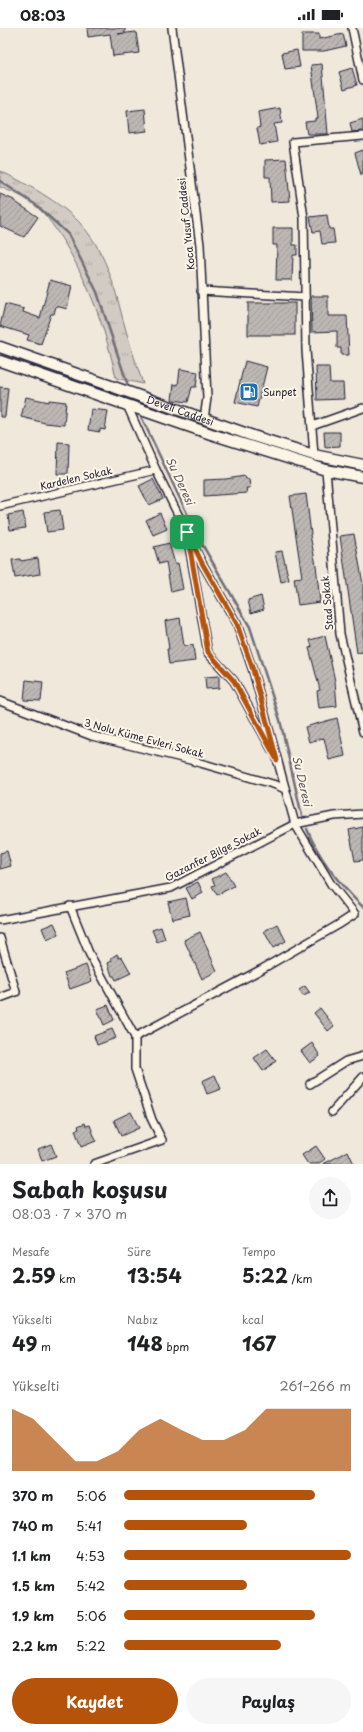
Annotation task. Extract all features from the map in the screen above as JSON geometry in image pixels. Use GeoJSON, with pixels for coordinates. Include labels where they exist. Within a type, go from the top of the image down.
{"type":"FeatureCollection","features":[{"type":"Feature","properties":{"kind":"main road","name":"Develi Caddesi"},"geometry":{"type":"LineString","coordinates":[[0,347],[204,419],[314,455],[363,465]]}},
{"type":"Feature","properties":{"kind":"main road","name":"Develi Caddesi"},"geometry":{"type":"LineString","coordinates":[[0,361],[211,434],[326,470],[363,477]]}},
{"type":"Feature","properties":{"kind":"street","name":"Koca Yusuf Caddesi"},"geometry":{"type":"LineString","coordinates":[[172,28],[200,245],[207,398],[204,419]]}},
{"type":"Feature","properties":{"kind":"street"},"geometry":{"type":"LineString","coordinates":[[352,28],[363,80]]}},
{"type":"Feature","properties":{"kind":"street"},"geometry":{"type":"LineString","coordinates":[[314,455],[306,350],[304,218],[293,142],[363,136]]}},
{"type":"Feature","properties":{"kind":"street"},"geometry":{"type":"LineString","coordinates":[[201,291],[305,297]]}},
{"type":"Feature","properties":{"kind":"street"},"geometry":{"type":"LineString","coordinates":[[130,406],[156,470],[202,563],[237,624],[253,670],[295,824],[331,884],[355,914],[256,972],[135,1037]]}},
{"type":"Feature","properties":{"kind":"street"},"geometry":{"type":"LineString","coordinates":[[312,426],[363,408]]}},
{"type":"Feature","properties":{"kind":"street","name":"Kardelen Sokak"},"geometry":{"type":"LineString","coordinates":[[0,506],[156,470]]}},
{"type":"Feature","properties":{"kind":"street","name":"Stad Sokak"},"geometry":{"type":"LineString","coordinates":[[326,470],[340,634],[363,732]]}},
{"type":"Feature","properties":{"kind":"street"},"geometry":{"type":"LineString","coordinates":[[187,532],[208,652],[234,681],[277,760]]}},
{"type":"Feature","properties":{"kind":"street","name":"3 Nolu Küme Evleri Sokak"},"geometry":{"type":"LineString","coordinates":[[0,701],[92,736],[190,760],[276,785],[285,790]]}},
{"type":"Feature","properties":{"kind":"street","name":"Gazanfer Bilge Sokak"},"geometry":{"type":"LineString","coordinates":[[0,920],[171,888],[295,824],[334,816],[363,814]]}},
{"type":"Feature","properties":{"kind":"street"},"geometry":{"type":"LineString","coordinates":[[70,906],[89,953],[135,1037],[135,1069],[152,1120],[162,1140],[94,1164]]}},
{"type":"Feature","properties":{"kind":"street"},"geometry":{"type":"LineString","coordinates":[[0,938],[16,992],[0,998]]}},
{"type":"Feature","properties":{"kind":"street"},"geometry":{"type":"LineString","coordinates":[[310,1084],[346,1062],[363,1056]]}},
{"type":"Feature","properties":{"kind":"street"},"geometry":{"type":"LineString","coordinates":[[332,1112],[363,1077]]}},
{"type":"Feature","properties":{"kind":"green space"},"geometry":{"type":"Polygon","coordinates":[[[0,171],[52,200],[79,222],[96,244],[112,281],[143,384],[116,378],[96,309],[74,260],[55,228],[40,209],[18,195],[0,187],[0,171]]]}},
{"type":"Feature","properties":{"kind":"building"},"geometry":{"type":"Polygon","coordinates":[[[87,28],[125,28],[125,33],[118,34],[136,32],[139,53],[113,56],[110,34],[88,37],[87,28]]]}},
{"type":"Feature","properties":{"kind":"building"},"geometry":{"type":"Polygon","coordinates":[[[302,34],[319,34],[319,39],[343,34],[346,46],[324,51],[302,51],[302,34]]]}},
{"type":"Feature","properties":{"kind":"building"},"geometry":{"type":"Polygon","coordinates":[[[297,50],[300,67],[285,69],[282,53],[297,50]]]}},
{"type":"Feature","properties":{"kind":"building"},"geometry":{"type":"Polygon","coordinates":[[[322,64],[328,134],[307,134],[305,122],[315,121],[315,118],[318,118],[311,65],[322,64]]]}},
{"type":"Feature","properties":{"kind":"building"},"geometry":{"type":"Polygon","coordinates":[[[352,68],[357,85],[344,89],[339,72],[352,68]]]}},
{"type":"Feature","properties":{"kind":"building"},"geometry":{"type":"Polygon","coordinates":[[[280,108],[282,123],[274,124],[277,142],[260,145],[257,128],[260,127],[258,112],[280,108]]]}},
{"type":"Feature","properties":{"kind":"building"},"geometry":{"type":"Polygon","coordinates":[[[145,109],[147,131],[129,133],[127,111],[145,109]]]}},
{"type":"Feature","properties":{"kind":"building"},"geometry":{"type":"Polygon","coordinates":[[[363,119],[363,131],[352,132],[350,123],[363,119]]]}},
{"type":"Feature","properties":{"kind":"building"},"geometry":{"type":"Polygon","coordinates":[[[363,150],[363,175],[361,175],[355,153],[363,150]]]}},
{"type":"Feature","properties":{"kind":"building"},"geometry":{"type":"Polygon","coordinates":[[[286,159],[290,201],[271,202],[270,177],[265,177],[265,160],[286,159]]]}},
{"type":"Feature","properties":{"kind":"building"},"geometry":{"type":"Polygon","coordinates":[[[0,194],[14,200],[38,217],[24,237],[0,226],[0,194]]]}},
{"type":"Feature","properties":{"kind":"building"},"geometry":{"type":"Polygon","coordinates":[[[327,215],[329,229],[333,229],[335,243],[322,244],[320,231],[313,232],[310,217],[327,215]]]}},
{"type":"Feature","properties":{"kind":"building"},"geometry":{"type":"Polygon","coordinates":[[[273,228],[293,228],[293,245],[297,245],[297,255],[293,255],[292,280],[276,280],[277,245],[273,245],[273,228]]]}},
{"type":"Feature","properties":{"kind":"building"},"geometry":{"type":"Polygon","coordinates":[[[50,280],[72,286],[67,309],[56,306],[54,314],[51,314],[41,344],[27,340],[29,335],[0,326],[5,304],[24,309],[23,312],[40,318],[50,280]]]}},
{"type":"Feature","properties":{"kind":"building"},"geometry":{"type":"Polygon","coordinates":[[[311,296],[328,296],[328,316],[347,316],[349,355],[341,355],[341,348],[337,348],[337,331],[312,332],[311,296]]]}},
{"type":"Feature","properties":{"kind":"building"},"geometry":{"type":"Polygon","coordinates":[[[248,303],[295,303],[295,335],[248,335],[248,303]]]}},
{"type":"Feature","properties":{"kind":"building"},"geometry":{"type":"Polygon","coordinates":[[[245,361],[267,367],[257,407],[235,402],[245,361]]]}},
{"type":"Feature","properties":{"kind":"building"},"geometry":{"type":"Polygon","coordinates":[[[316,367],[329,367],[330,383],[343,383],[344,399],[317,400],[316,367]]]}},
{"type":"Feature","properties":{"kind":"building"},"geometry":{"type":"Polygon","coordinates":[[[180,369],[198,372],[196,387],[192,387],[188,402],[172,400],[174,384],[178,385],[180,369]]]}},
{"type":"Feature","properties":{"kind":"building"},"geometry":{"type":"Polygon","coordinates":[[[0,387],[8,388],[5,417],[0,417],[0,387]]]}},
{"type":"Feature","properties":{"kind":"building"},"geometry":{"type":"Polygon","coordinates":[[[26,397],[49,402],[49,400],[66,402],[64,425],[45,423],[21,417],[26,397]]]}},
{"type":"Feature","properties":{"kind":"building"},"geometry":{"type":"Polygon","coordinates":[[[91,409],[108,411],[105,430],[100,429],[100,432],[88,430],[91,409]]]}},
{"type":"Feature","properties":{"kind":"building"},"geometry":{"type":"Polygon","coordinates":[[[324,432],[340,432],[340,446],[325,447],[324,432]]]}},
{"type":"Feature","properties":{"kind":"building"},"geometry":{"type":"Polygon","coordinates":[[[58,442],[69,443],[68,474],[57,474],[58,442]]]}},
{"type":"Feature","properties":{"kind":"building"},"geometry":{"type":"Polygon","coordinates":[[[245,476],[246,479],[249,479],[250,488],[246,488],[247,493],[204,496],[204,480],[245,476]]]}},
{"type":"Feature","properties":{"kind":"building"},"geometry":{"type":"Polygon","coordinates":[[[153,479],[163,499],[149,505],[139,486],[153,479]]]}},
{"type":"Feature","properties":{"kind":"building"},"geometry":{"type":"Polygon","coordinates":[[[306,494],[310,535],[316,565],[320,602],[298,605],[294,578],[302,577],[290,496],[306,494]]]}},
{"type":"Feature","properties":{"kind":"building"},"geometry":{"type":"Polygon","coordinates":[[[60,510],[63,530],[47,532],[44,512],[60,510]]]}},
{"type":"Feature","properties":{"kind":"building"},"geometry":{"type":"Polygon","coordinates":[[[23,512],[26,528],[10,530],[8,515],[23,512]]]}},
{"type":"Feature","properties":{"kind":"building"},"geometry":{"type":"Polygon","coordinates":[[[160,513],[167,529],[153,535],[146,520],[160,513]]]}},
{"type":"Feature","properties":{"kind":"building"},"geometry":{"type":"Polygon","coordinates":[[[354,534],[363,584],[363,652],[357,653],[340,536],[354,534]]]}},
{"type":"Feature","properties":{"kind":"building"},"geometry":{"type":"Polygon","coordinates":[[[169,543],[175,564],[178,563],[183,589],[171,592],[166,562],[159,564],[154,547],[169,543]]]}},
{"type":"Feature","properties":{"kind":"building"},"geometry":{"type":"Polygon","coordinates":[[[282,551],[289,580],[281,582],[275,552],[282,551]]]}},
{"type":"Feature","properties":{"kind":"building"},"geometry":{"type":"Polygon","coordinates":[[[38,558],[40,574],[15,578],[12,560],[20,559],[21,561],[38,558]]]}},
{"type":"Feature","properties":{"kind":"building"},"geometry":{"type":"Polygon","coordinates":[[[261,596],[264,609],[251,613],[248,600],[261,596]]]}},
{"type":"Feature","properties":{"kind":"building"},"geometry":{"type":"Polygon","coordinates":[[[180,618],[184,646],[193,645],[195,661],[169,664],[167,649],[169,649],[165,621],[180,618]]]}},
{"type":"Feature","properties":{"kind":"building"},"geometry":{"type":"Polygon","coordinates":[[[325,636],[335,681],[337,706],[319,708],[317,691],[320,690],[309,648],[312,647],[310,640],[325,636]]]}},
{"type":"Feature","properties":{"kind":"building"},"geometry":{"type":"Polygon","coordinates":[[[219,676],[219,688],[206,689],[205,677],[219,676]]]}},
{"type":"Feature","properties":{"kind":"building"},"geometry":{"type":"Polygon","coordinates":[[[26,680],[43,682],[41,701],[24,700],[26,680]]]}},
{"type":"Feature","properties":{"kind":"building"},"geometry":{"type":"Polygon","coordinates":[[[337,718],[345,756],[329,760],[324,738],[309,742],[305,727],[337,718]]]}},
{"type":"Feature","properties":{"kind":"building"},"geometry":{"type":"Polygon","coordinates":[[[363,827],[363,860],[355,861],[349,830],[363,827]]]}},
{"type":"Feature","properties":{"kind":"building"},"geometry":{"type":"Polygon","coordinates":[[[7,851],[11,866],[0,869],[0,853],[7,851]]]}},
{"type":"Feature","properties":{"kind":"building"},"geometry":{"type":"Polygon","coordinates":[[[226,872],[234,886],[217,895],[212,886],[215,885],[212,879],[226,872]]]}},
{"type":"Feature","properties":{"kind":"building"},"geometry":{"type":"Polygon","coordinates":[[[198,882],[203,893],[192,899],[186,888],[198,882]]]}},
{"type":"Feature","properties":{"kind":"building"},"geometry":{"type":"Polygon","coordinates":[[[186,898],[190,915],[172,919],[168,902],[186,898]]]}},
{"type":"Feature","properties":{"kind":"building"},"geometry":{"type":"Polygon","coordinates":[[[54,923],[59,934],[47,940],[42,928],[54,923]]]}},
{"type":"Feature","properties":{"kind":"building"},"geometry":{"type":"Polygon","coordinates":[[[277,924],[286,941],[273,948],[264,931],[277,924]]]}},
{"type":"Feature","properties":{"kind":"building"},"geometry":{"type":"Polygon","coordinates":[[[161,927],[165,939],[157,942],[152,930],[161,927]]]}},
{"type":"Feature","properties":{"kind":"building"},"geometry":{"type":"Polygon","coordinates":[[[200,932],[217,971],[202,979],[184,940],[200,932]]]}},
{"type":"Feature","properties":{"kind":"building"},"geometry":{"type":"Polygon","coordinates":[[[117,954],[119,958],[122,957],[131,973],[116,980],[114,976],[112,976],[108,963],[112,961],[111,958],[117,954]]]}},
{"type":"Feature","properties":{"kind":"building"},"geometry":{"type":"Polygon","coordinates":[[[86,965],[92,981],[70,989],[64,973],[86,965]]]}},
{"type":"Feature","properties":{"kind":"building"},"geometry":{"type":"Polygon","coordinates":[[[305,986],[310,993],[303,996],[299,990],[305,986]]]}},
{"type":"Feature","properties":{"kind":"building"},"geometry":{"type":"Polygon","coordinates":[[[108,1005],[114,1020],[104,1025],[97,1009],[108,1005]]]}},
{"type":"Feature","properties":{"kind":"building"},"geometry":{"type":"Polygon","coordinates":[[[320,1008],[334,1026],[328,1031],[314,1013],[320,1008]]]}},
{"type":"Feature","properties":{"kind":"building"},"geometry":{"type":"Polygon","coordinates":[[[112,1029],[116,1038],[97,1045],[94,1036],[112,1029]]]}},
{"type":"Feature","properties":{"kind":"building"},"geometry":{"type":"Polygon","coordinates":[[[312,1043],[320,1056],[310,1063],[301,1051],[312,1043]]]}},
{"type":"Feature","properties":{"kind":"building"},"geometry":{"type":"Polygon","coordinates":[[[267,1049],[276,1061],[263,1071],[254,1058],[267,1049]]]}},
{"type":"Feature","properties":{"kind":"building"},"geometry":{"type":"Polygon","coordinates":[[[215,1075],[221,1089],[207,1094],[202,1081],[215,1075]]]}},
{"type":"Feature","properties":{"kind":"building"},"geometry":{"type":"Polygon","coordinates":[[[131,1112],[139,1128],[121,1136],[114,1120],[131,1112]]]}},
{"type":"Feature","properties":{"kind":"building"},"geometry":{"type":"Polygon","coordinates":[[[85,1123],[86,1126],[90,1125],[96,1141],[81,1147],[75,1130],[79,1129],[78,1126],[85,1123]]]}},
{"type":"Feature","properties":{"kind":"building"},"geometry":{"type":"Polygon","coordinates":[[[51,1144],[56,1156],[42,1161],[38,1149],[51,1144]]]}},
{"type":"Feature","properties":{"kind":"building"},"geometry":{"type":"Polygon","coordinates":[[[316,1146],[325,1159],[318,1164],[308,1164],[302,1155],[316,1146]]]}},
{"type":"Feature","properties":{"kind":"building"},"geometry":{"type":"Polygon","coordinates":[[[348,1151],[354,1164],[323,1164],[343,1154],[348,1151]]]}},
{"type":"Feature","properties":{"kind":"waterway","name":"Su Deresi"},"geometry":{"type":"LineString","coordinates":[[0,181],[36,205],[68,234],[97,292],[129,389]]}},
{"type":"Feature","properties":{"kind":"waterway","name":"Su Deresi"},"geometry":{"type":"LineString","coordinates":[[139,412],[199,539],[250,627],[280,720],[302,816]]}},
{"type":"Feature","properties":{"kind":"waterway","name":"Su Deresi"},"geometry":{"type":"LineString","coordinates":[[307,829],[318,851],[331,871],[346,890],[363,907]]}},
{"type":"Feature","properties":{"kind":"place","name":"Sunpet"},"geometry":{"type":"Point","coordinates":[249,392]}},
{"type":"Feature","properties":{"kind":"route"},"geometry":{"type":"LineString","coordinates":[[187,532],[202,563],[237,624],[253,670],[277,760],[234,681],[208,652],[187,532]]}}]}
